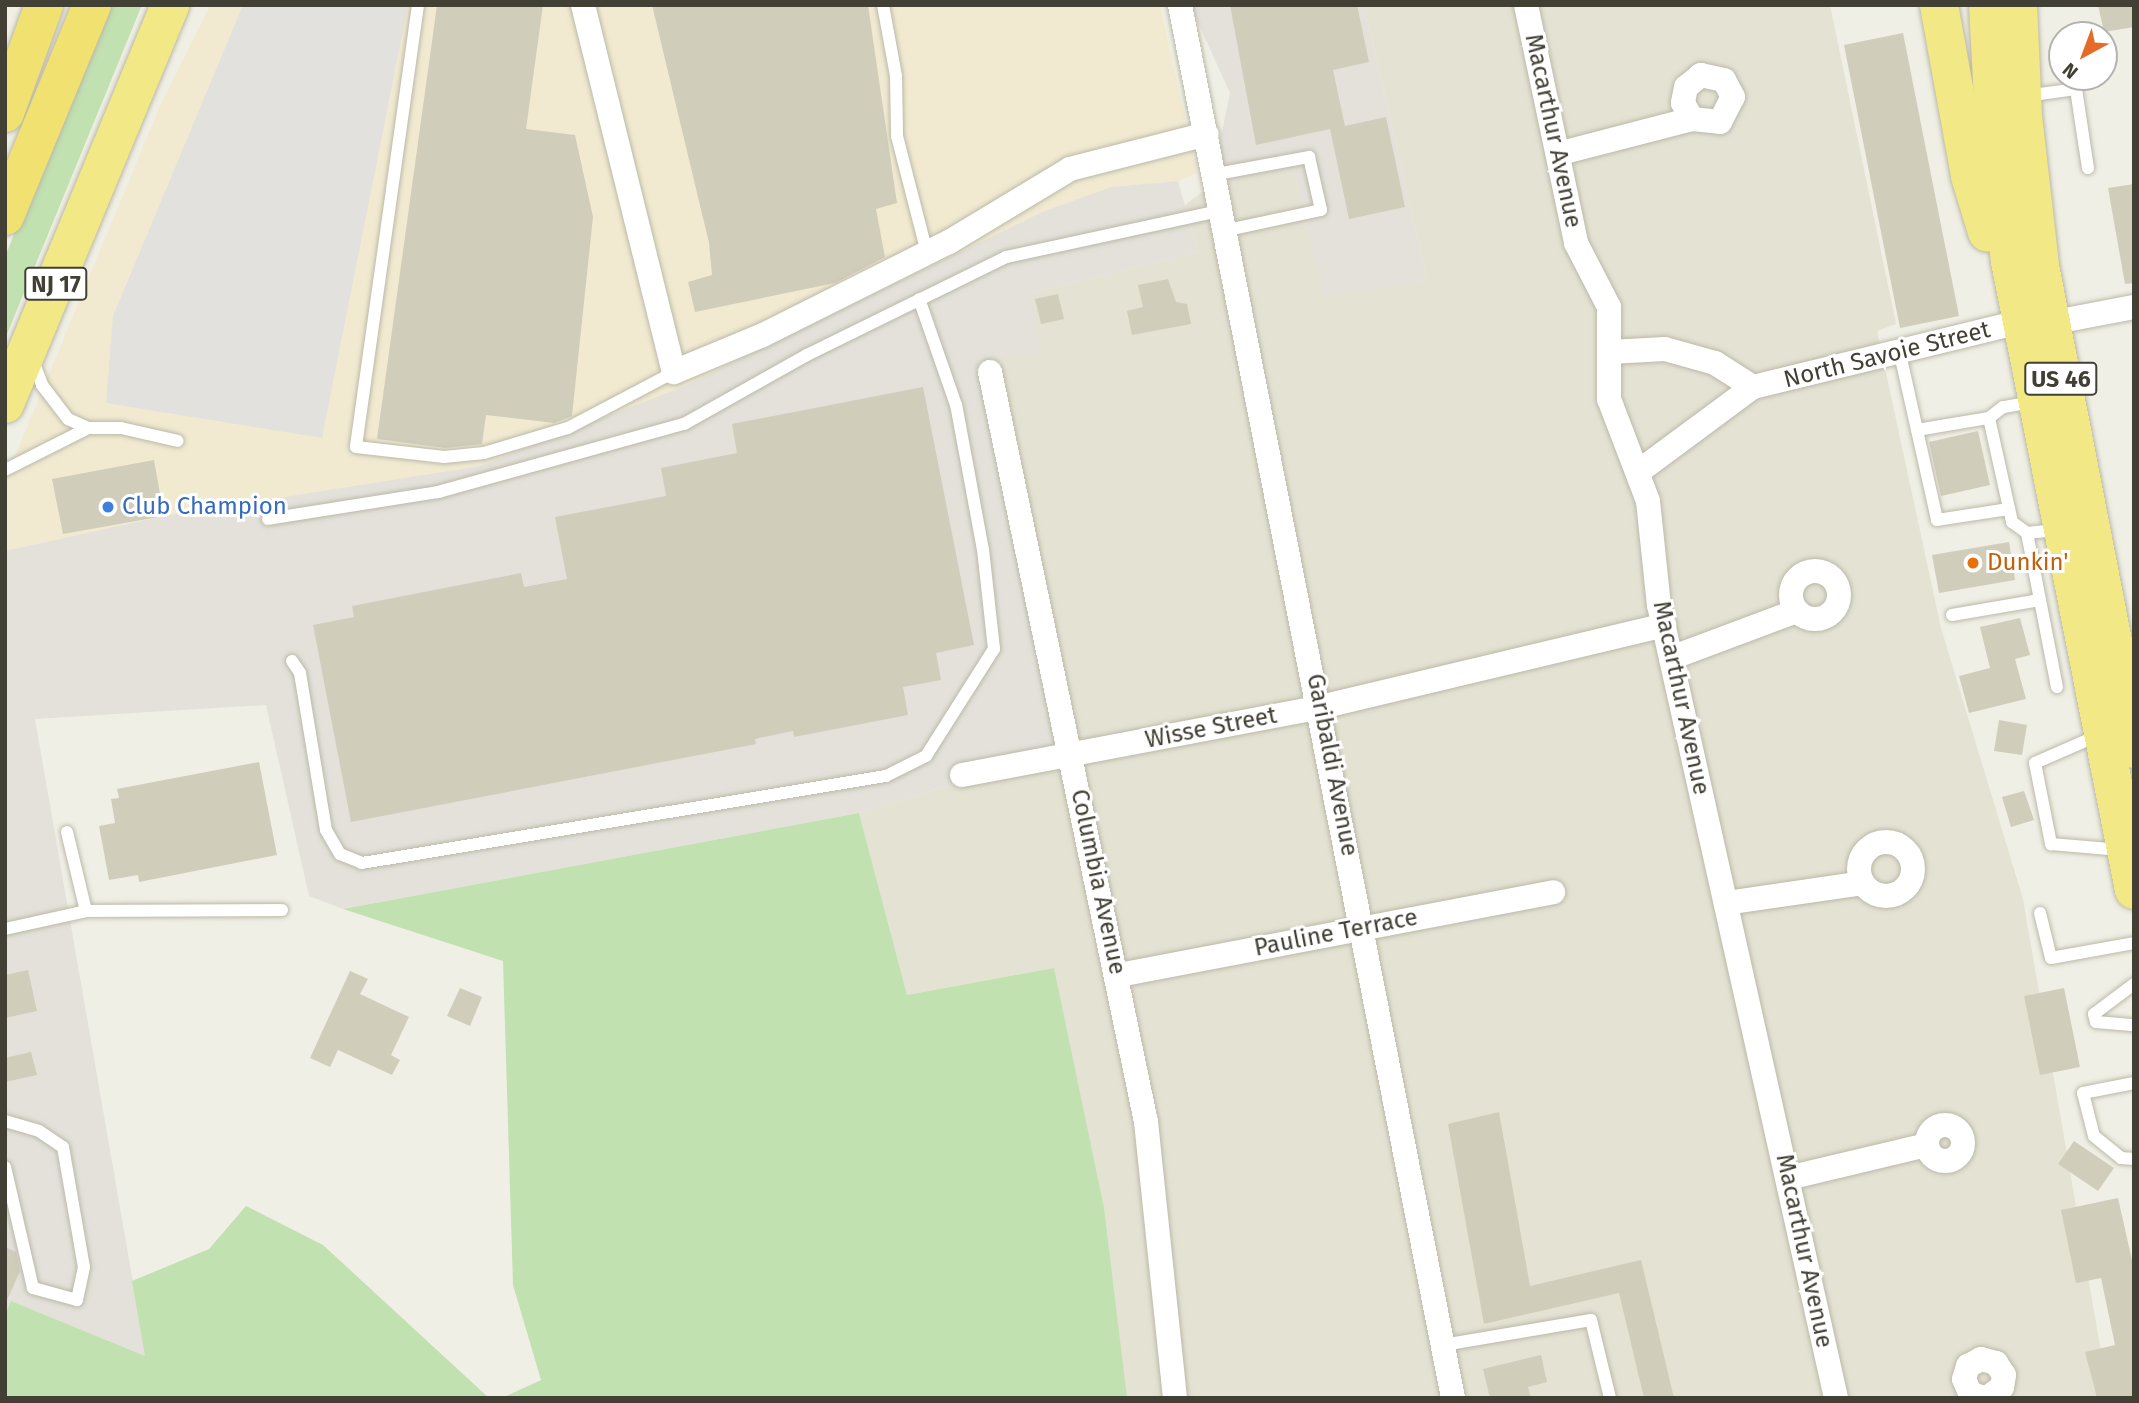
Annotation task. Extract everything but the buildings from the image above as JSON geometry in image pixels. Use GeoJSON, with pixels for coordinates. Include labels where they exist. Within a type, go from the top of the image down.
{"type":"FeatureCollection","features":[{"type":"Feature","properties":{"kind":"highway"},"geometry":{"type":"LineString","coordinates":[[5,113],[44,5]]}},
{"type":"Feature","properties":{"kind":"highway"},"geometry":{"type":"LineString","coordinates":[[5,216],[92,5]]}},
{"type":"Feature","properties":{"kind":"highway","name":"NJ 17"},"geometry":{"type":"LineString","coordinates":[[5,404],[170,5]]}},
{"type":"Feature","properties":{"kind":"highway"},"geometry":{"type":"LineString","coordinates":[[106,163],[180,5]]}},
{"type":"Feature","properties":{"kind":"highway"},"geometry":{"type":"LineString","coordinates":[[1939,5],[1977,203],[2035,322]]}},
{"type":"Feature","properties":{"kind":"highway","name":"US 46"},"geometry":{"type":"LineString","coordinates":[[1988,5],[1997,165],[2035,322],[2118,741],[2126,850],[2134,890]]}},
{"type":"Feature","properties":{"kind":"highway","name":"US 46"},"geometry":{"type":"LineString","coordinates":[[2018,5],[2044,531],[2118,741]]}},
{"type":"Feature","properties":{"kind":"street"},"geometry":{"type":"LineString","coordinates":[[583,5],[674,372],[763,335],[927,253],[1070,169],[1207,134]]}},
{"type":"Feature","properties":{"kind":"street","name":"Garibaldi Avenue"},"geometry":{"type":"LineString","coordinates":[[1180,5],[1217,174],[1453,1398]]}},
{"type":"Feature","properties":{"kind":"street","name":"Macarthur Avenue"},"geometry":{"type":"LineString","coordinates":[[1526,5],[1561,153],[1576,243],[1609,307],[1609,399],[1648,501],[1664,625],[1836,1398]]}},
{"type":"Feature","properties":{"kind":"street"},"geometry":{"type":"LineString","coordinates":[[1561,153],[1692,119]]}},
{"type":"Feature","properties":{"kind":"street","name":"North Savoie Street"},"geometry":{"type":"LineString","coordinates":[[1637,472],[1753,387],[2035,322],[2134,307]]}},
{"type":"Feature","properties":{"kind":"street","name":"North Savoie Street"},"geometry":{"type":"LineString","coordinates":[[1610,352],[1665,349],[1715,363],[1753,387]]}},
{"type":"Feature","properties":{"kind":"street","name":"Columbia Avenue"},"geometry":{"type":"LineString","coordinates":[[990,372],[1119,975],[1156,1190],[1175,1398]]}},
{"type":"Feature","properties":{"kind":"street"},"geometry":{"type":"LineString","coordinates":[[1671,658],[1797,611]]}},
{"type":"Feature","properties":{"kind":"street","name":"Wisse Street"},"geometry":{"type":"LineString","coordinates":[[962,775],[1321,708],[1664,625]]}},
{"type":"Feature","properties":{"kind":"street"},"geometry":{"type":"LineString","coordinates":[[1726,903],[1863,883]]}},
{"type":"Feature","properties":{"kind":"street","name":"Pauline Terrace"},"geometry":{"type":"LineString","coordinates":[[1119,975],[1553,892]]}},
{"type":"Feature","properties":{"kind":"street"},"geometry":{"type":"LineString","coordinates":[[1788,1178],[1927,1144]]}},
{"type":"Feature","properties":{"kind":"lane"},"geometry":{"type":"LineString","coordinates":[[418,5],[356,447],[444,457],[491,452],[568,428],[674,372]]}},
{"type":"Feature","properties":{"kind":"lane"},"geometry":{"type":"LineString","coordinates":[[883,5],[896,76],[897,136],[927,253]]}},
{"type":"Feature","properties":{"kind":"lane"},"geometry":{"type":"LineString","coordinates":[[2022,96],[2076,89],[2088,168]]}},
{"type":"Feature","properties":{"kind":"lane"},"geometry":{"type":"LineString","coordinates":[[268,519],[438,492],[684,424],[988,264],[1035,248],[1226,220],[1321,210],[1309,157],[1217,174]]}},
{"type":"Feature","properties":{"kind":"lane"},"geometry":{"type":"LineString","coordinates":[[292,661],[300,673],[326,830],[340,854],[362,863],[886,776],[926,755],[994,649],[983,550],[956,405],[919,299]]}},
{"type":"Feature","properties":{"kind":"lane"},"geometry":{"type":"LineString","coordinates":[[28,350],[42,385],[68,419],[88,428],[121,428],[178,441]]}},
{"type":"Feature","properties":{"kind":"lane"},"geometry":{"type":"LineString","coordinates":[[1900,354],[1937,520],[2009,509]]}},
{"type":"Feature","properties":{"kind":"lane"},"geometry":{"type":"LineString","coordinates":[[1917,430],[1989,418],[2003,407],[2036,401]]}},
{"type":"Feature","properties":{"kind":"lane"},"geometry":{"type":"LineString","coordinates":[[1989,418],[2009,509],[2017,530],[2044,531],[2040,600],[2057,687]]}},
{"type":"Feature","properties":{"kind":"lane"},"geometry":{"type":"LineString","coordinates":[[5,470],[88,428]]}},
{"type":"Feature","properties":{"kind":"lane"},"geometry":{"type":"LineString","coordinates":[[1952,614],[2040,600]]}},
{"type":"Feature","properties":{"kind":"lane"},"geometry":{"type":"LineString","coordinates":[[2118,741],[2035,763],[2051,844],[2126,850]]}},
{"type":"Feature","properties":{"kind":"lane"},"geometry":{"type":"LineString","coordinates":[[67,832],[86,911]]}},
{"type":"Feature","properties":{"kind":"lane"},"geometry":{"type":"LineString","coordinates":[[5,929],[86,911],[282,910]]}},
{"type":"Feature","properties":{"kind":"lane"},"geometry":{"type":"LineString","coordinates":[[2040,913],[2051,958],[2134,943]]}},
{"type":"Feature","properties":{"kind":"lane"},"geometry":{"type":"LineString","coordinates":[[2134,984],[2094,1014],[2096,1022],[2134,1026]]}},
{"type":"Feature","properties":{"kind":"lane"},"geometry":{"type":"LineString","coordinates":[[2134,1083],[2083,1093],[2094,1136],[2121,1158],[2134,1159]]}},
{"type":"Feature","properties":{"kind":"lane"},"geometry":{"type":"LineString","coordinates":[[5,1121],[39,1131],[63,1147],[84,1267],[77,1300],[33,1288],[5,1167]]}},
{"type":"Feature","properties":{"kind":"lane"},"geometry":{"type":"LineString","coordinates":[[1443,1345],[1591,1320],[1610,1398]]}},
{"type":"Feature","properties":{"kind":"shaded area"},"geometry":{"type":"Polygon","coordinates":[[[210,5],[1160,5],[1197,173],[1178,181],[1111,187],[1042,212],[687,385],[480,466],[164,516],[5,551],[5,480],[159,108],[210,5]]]}},
{"type":"Feature","properties":{"kind":"shaded area"},"geometry":{"type":"Polygon","coordinates":[[[243,5],[408,5],[322,438],[106,403],[113,316],[243,5]]]}},
{"type":"Feature","properties":{"kind":"shaded area"},"geometry":{"type":"Polygon","coordinates":[[[1190,5],[1364,5],[1427,280],[1324,297],[1293,168],[1211,185],[1230,93],[1190,5]]]}},
{"type":"Feature","properties":{"kind":"shaded area"},"geometry":{"type":"Polygon","coordinates":[[[1364,5],[1830,5],[1896,324],[1877,331],[1941,628],[2023,899],[2109,1398],[1118,1398],[1054,968],[907,995],[859,813],[1065,750],[988,361],[1030,293],[1198,252],[1185,205],[1211,185],[1293,167],[1324,296],[1427,280],[1364,5]]]}},
{"type":"Feature","properties":{"kind":"shaded area"},"geometry":{"type":"Polygon","coordinates":[[[1178,181],[1198,252],[1030,293],[1041,352],[988,361],[1065,750],[859,813],[343,909],[309,896],[266,705],[35,719],[146,1357],[11,1301],[5,1315],[5,551],[164,516],[480,466],[687,385],[1042,212],[1111,187],[1178,181]]]}},
{"type":"Feature","properties":{"kind":"green space"},"geometry":{"type":"Polygon","coordinates":[[[104,5],[142,5],[5,339],[5,257],[104,5]]]}},
{"type":"Feature","properties":{"kind":"green space"},"geometry":{"type":"Polygon","coordinates":[[[859,813],[907,995],[1054,968],[1104,1208],[1127,1398],[502,1398],[541,1380],[513,1285],[503,961],[343,909],[859,813]]]}},
{"type":"Feature","properties":{"kind":"green space"},"geometry":{"type":"Polygon","coordinates":[[[246,1206],[323,1245],[489,1398],[5,1398],[5,1315],[11,1301],[145,1356],[132,1281],[209,1249],[246,1206]]]}},
{"type":"Feature","properties":{"kind":"place","name":"Club Champion"},"geometry":{"type":"Point","coordinates":[108,507]}},
{"type":"Feature","properties":{"kind":"place","name":"Dunkin'"},"geometry":{"type":"Point","coordinates":[1973,563]}}]}
